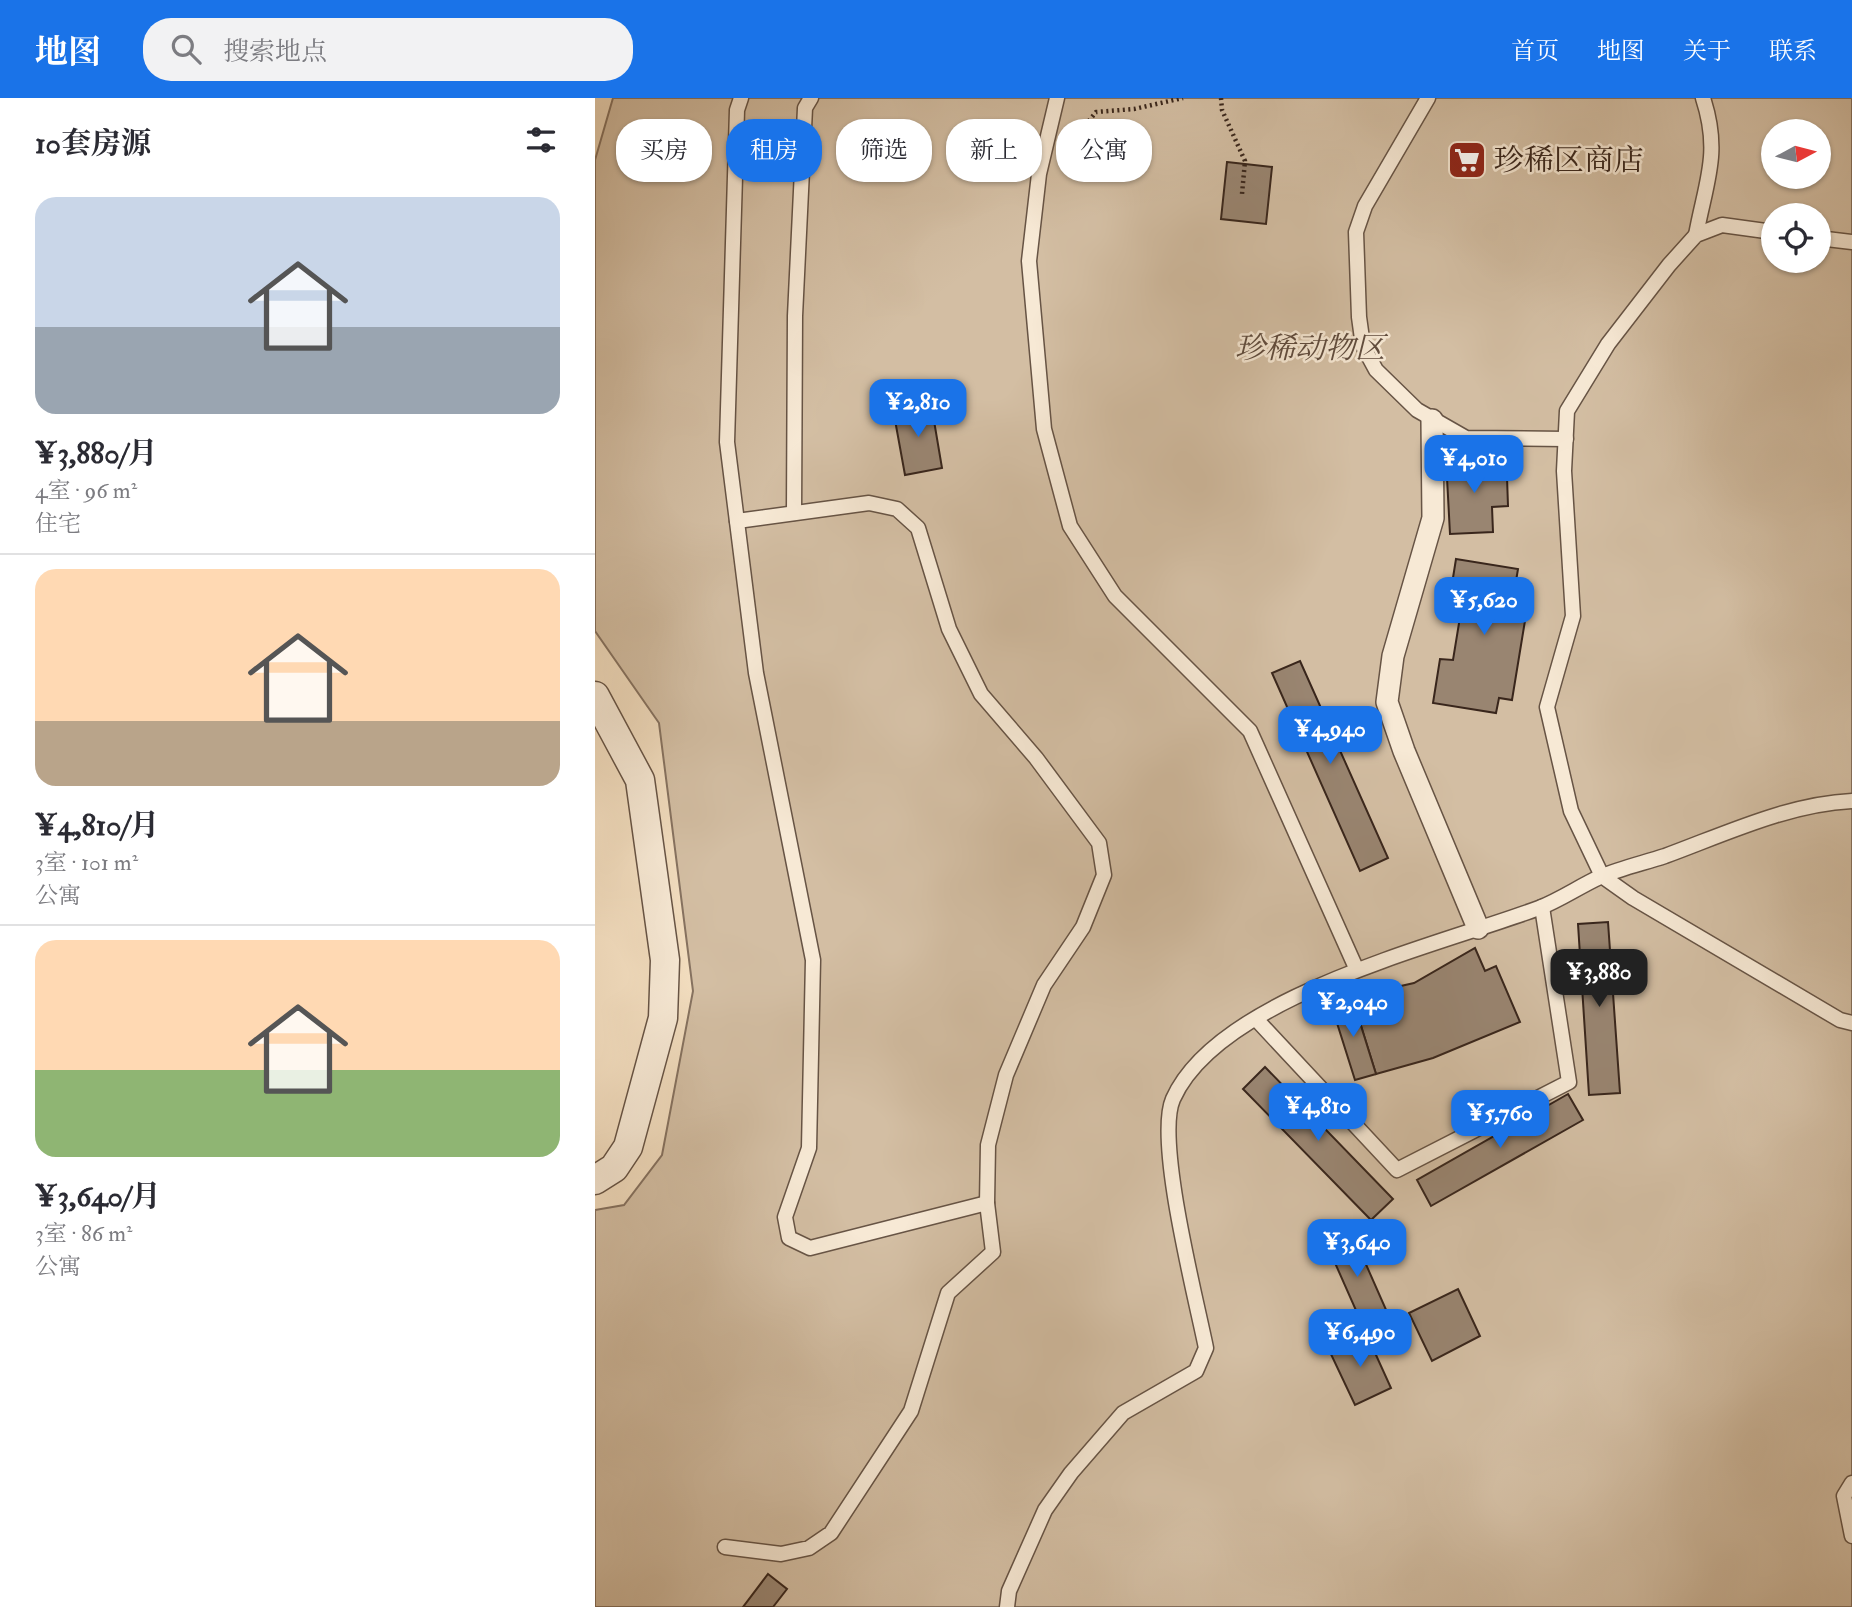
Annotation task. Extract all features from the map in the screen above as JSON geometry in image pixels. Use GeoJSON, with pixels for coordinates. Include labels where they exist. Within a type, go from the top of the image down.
{"type":"FeatureCollection","features":[{"type":"Feature","properties":{"kind":"street"},"geometry":{"type":"LineString","coordinates":[[1432,420],[1433,518],[1393,656],[1387,702],[1404,751],[1478,928]]}},
{"type":"Feature","properties":{"kind":"street"},"geometry":{"type":"LineString","coordinates":[[595,695],[640,780],[665,960],[663,1018],[628,1147],[614,1168],[595,1180]]}},
{"type":"Feature","properties":{"kind":"lane"},"geometry":{"type":"LineString","coordinates":[[741,98],[737,110],[727,442],[756,673],[813,960],[809,1149],[785,1217],[789,1238],[810,1248],[987,1203]]}},
{"type":"Feature","properties":{"kind":"lane"},"geometry":{"type":"LineString","coordinates":[[795,513],[795,316],[805,108],[811,98]]}},
{"type":"Feature","properties":{"kind":"lane"},"geometry":{"type":"LineString","coordinates":[[1058,98],[1039,174],[1029,261],[1044,429],[1070,526],[1115,597],[1249,731],[1356,968]]}},
{"type":"Feature","properties":{"kind":"lane"},"geometry":{"type":"LineString","coordinates":[[1428,98],[1365,206],[1356,232],[1359,317],[1363,346],[1376,370],[1417,410],[1466,438],[1566,439]]}},
{"type":"Feature","properties":{"kind":"lane"},"geometry":{"type":"LineString","coordinates":[[1696,235],[1714,153],[1711,125],[1703,98]]}},
{"type":"Feature","properties":{"kind":"lane"},"geometry":{"type":"LineString","coordinates":[[1761,230],[1723,225],[1696,235],[1669,265],[1608,344],[1567,411],[1564,471],[1573,615],[1547,707],[1571,811],[1602,876],[1644,905],[1840,1020],[1852,1023]]}},
{"type":"Feature","properties":{"kind":"lane"},"geometry":{"type":"LineString","coordinates":[[1831,240],[1852,242]]}},
{"type":"Feature","properties":{"kind":"lane"},"geometry":{"type":"LineString","coordinates":[[725,1547],[781,1554],[809,1548],[831,1533],[911,1411],[948,1293],[993,1252],[987,1203],[988,1145],[1006,1075],[1044,985],[1083,926],[1104,875],[1099,843],[1036,758],[981,694],[949,629],[918,528],[897,509],[869,503],[737,521]]}},
{"type":"Feature","properties":{"kind":"lane"},"geometry":{"type":"LineString","coordinates":[[1007,1607],[1009,1591],[1045,1510],[1071,1473],[1123,1413],[1196,1371],[1206,1348],[1173,1179],[1167,1129],[1173,1100],[1195,1063],[1256,1019],[1356,968],[1542,907],[1602,876],[1759,821],[1829,802],[1852,801]]}},
{"type":"Feature","properties":{"kind":"lane"},"geometry":{"type":"LineString","coordinates":[[1256,1019],[1397,1170],[1569,1082],[1542,907]]}},
{"type":"Feature","properties":{"kind":"lane"},"geometry":{"type":"LineString","coordinates":[[1852,1483],[1845,1496],[1852,1536]]}},
{"type":"Feature","properties":{"kind":"path"},"geometry":{"type":"LineString","coordinates":[[1047,142],[1076,137],[1096,112],[1134,109],[1183,98]]}},
{"type":"Feature","properties":{"kind":"path"},"geometry":{"type":"LineString","coordinates":[[1221,98],[1222,110],[1245,161],[1241,194]]}},
{"type":"Feature","properties":{"kind":"green space","name":"珍稀动物区"},"geometry":{"type":"Polygon","coordinates":[[[613,98],[1852,98],[1852,1607],[595,1607],[595,1210],[624,1205],[662,1155],[693,991],[659,723],[595,631],[595,160],[613,98]]]}},
{"type":"Feature","properties":{"kind":"building"},"geometry":{"type":"Polygon","coordinates":[[[1227,162],[1272,167],[1266,224],[1221,219],[1227,162]]]}},
{"type":"Feature","properties":{"kind":"building"},"geometry":{"type":"Polygon","coordinates":[[[931,403],[942,468],[905,475],[893,409],[931,403]]]}},
{"type":"Feature","properties":{"kind":"building"},"geometry":{"type":"Polygon","coordinates":[[[1490,457],[1491,477],[1507,477],[1508,506],[1492,507],[1493,532],[1450,534],[1446,459],[1490,457]]]}},
{"type":"Feature","properties":{"kind":"building"},"geometry":{"type":"Polygon","coordinates":[[[1456,559],[1518,569],[1516,581],[1531,584],[1512,700],[1499,698],[1496,713],[1433,703],[1440,659],[1453,660],[1461,611],[1448,609],[1456,559]]]}},
{"type":"Feature","properties":{"kind":"building"},"geometry":{"type":"Polygon","coordinates":[[[1300,661],[1388,858],[1360,871],[1272,673],[1300,661]]]}},
{"type":"Feature","properties":{"kind":"building"},"geometry":{"type":"Polygon","coordinates":[[[1608,922],[1620,1093],[1589,1095],[1578,924],[1608,922]]]}},
{"type":"Feature","properties":{"kind":"building"},"geometry":{"type":"Polygon","coordinates":[[[1475,948],[1485,971],[1496,966],[1520,1022],[1433,1058],[1376,1074],[1352,997],[1414,983],[1475,948]]]}},
{"type":"Feature","properties":{"kind":"building"},"geometry":{"type":"Polygon","coordinates":[[[1352,997],[1376,1074],[1355,1080],[1331,1004],[1352,997]]]}},
{"type":"Feature","properties":{"kind":"building"},"geometry":{"type":"Polygon","coordinates":[[[1265,1067],[1393,1199],[1371,1220],[1243,1089],[1265,1067]]]}},
{"type":"Feature","properties":{"kind":"building"},"geometry":{"type":"Polygon","coordinates":[[[1568,1094],[1583,1120],[1431,1206],[1417,1180],[1568,1094]]]}},
{"type":"Feature","properties":{"kind":"building"},"geometry":{"type":"Polygon","coordinates":[[[1349,1226],[1391,1321],[1366,1333],[1324,1238],[1349,1226]]]}},
{"type":"Feature","properties":{"kind":"building"},"geometry":{"type":"Polygon","coordinates":[[[1458,1289],[1480,1336],[1432,1361],[1409,1313],[1458,1289]]]}},
{"type":"Feature","properties":{"kind":"building"},"geometry":{"type":"Polygon","coordinates":[[[1366,1333],[1391,1388],[1355,1405],[1329,1350],[1366,1333]]]}},
{"type":"Feature","properties":{"kind":"building"},"geometry":{"type":"Polygon","coordinates":[[[768,1574],[787,1589],[773,1607],[743,1607],[768,1574]]]}},
{"type":"Feature","properties":{"kind":"place","name":"珍稀区商店"},"geometry":{"type":"Point","coordinates":[1467,160]}}]}
